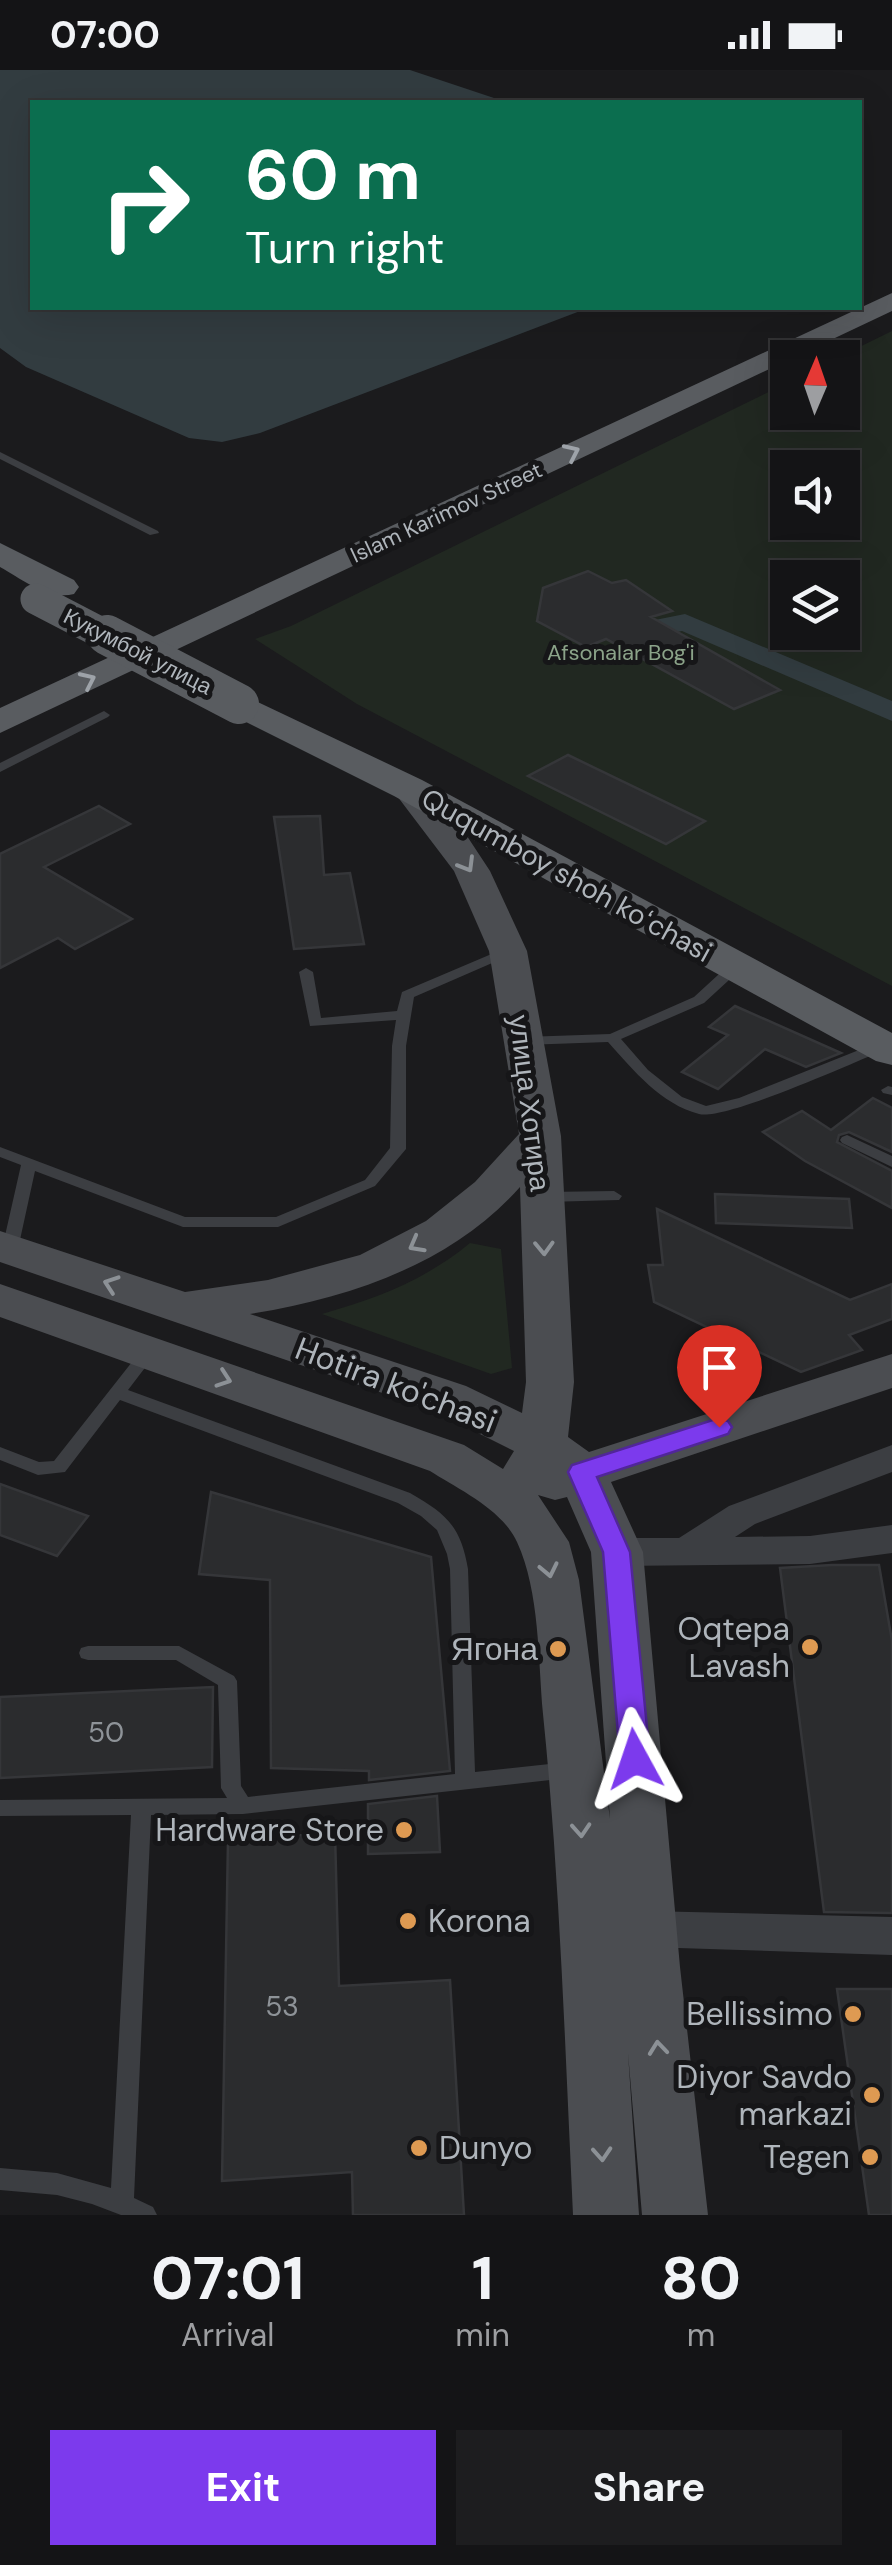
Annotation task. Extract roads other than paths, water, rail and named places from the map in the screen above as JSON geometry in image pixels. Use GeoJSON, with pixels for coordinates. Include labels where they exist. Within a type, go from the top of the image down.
{"type":"FeatureCollection","features":[{"type":"Feature","properties":{"kind":"main road"},"geometry":{"type":"LineString","coordinates":[[862,287],[892,273]]}},
{"type":"Feature","properties":{"kind":"main road","name":"Islam Karimov Street"},"geometry":{"type":"LineString","coordinates":[[0,722],[892,301]]}},
{"type":"Feature","properties":{"kind":"main road","name":"Islam Karimov Street"},"geometry":{"type":"LineString","coordinates":[[71,654],[814,310]]}},
{"type":"Feature","properties":{"kind":"main road"},"geometry":{"type":"LineString","coordinates":[[0,553],[49,593]]}},
{"type":"Feature","properties":{"kind":"main road"},"geometry":{"type":"LineString","coordinates":[[0,578],[49,593]]}},
{"type":"Feature","properties":{"kind":"main road","name":"Кукумбой улица"},"geometry":{"type":"LineString","coordinates":[[49,593],[252,698]]}},
{"type":"Feature","properties":{"kind":"main road","name":"Ququmboy shoh koʻchasi"},"geometry":{"type":"LineString","coordinates":[[252,698],[408,788],[736,966],[889,1059]]}},
{"type":"Feature","properties":{"kind":"main road","name":"Ququmboy shoh koʻchasi"},"geometry":{"type":"LineString","coordinates":[[252,698],[889,1059]]}},
{"type":"Feature","properties":{"kind":"main road","name":"улица Хотира"},"geometry":{"type":"LineString","coordinates":[[408,788],[448,833],[472,871],[508,951],[540,1136],[550,1382],[562,1458]]}},
{"type":"Feature","properties":{"kind":"main road"},"geometry":{"type":"LineString","coordinates":[[178,1306],[300,1291],[397,1256],[472,1209],[540,1136]]}},
{"type":"Feature","properties":{"kind":"main road","name":"Hotira ko'chasi"},"geometry":{"type":"LineString","coordinates":[[5,1248],[449,1398],[562,1458]]}},
{"type":"Feature","properties":{"kind":"main road","name":"Hotira ko'chasi"},"geometry":{"type":"LineString","coordinates":[[0,1300],[448,1458],[510,1499],[532,1524],[543,1543],[561,1628],[577,1769],[606,2215]]}},
{"type":"Feature","properties":{"kind":"main road"},"geometry":{"type":"LineString","coordinates":[[510,1499],[562,1458],[892,1371]]}},
{"type":"Feature","properties":{"kind":"main road"},"geometry":{"type":"LineString","coordinates":[[562,1458],[616,1552],[675,2215]]}},
{"type":"Feature","properties":{"kind":"street"},"geometry":{"type":"LineString","coordinates":[[685,1552],[742,1515],[892,1458]]}},
{"type":"Feature","properties":{"kind":"street"},"geometry":{"type":"LineString","coordinates":[[616,1552],[810,1550],[892,1539]]}},
{"type":"Feature","properties":{"kind":"street"},"geometry":{"type":"LineString","coordinates":[[647,1930],[892,1936]]}},
{"type":"Feature","properties":{"kind":"lane"},"geometry":{"type":"LineString","coordinates":[[0,455],[154,533]]}},
{"type":"Feature","properties":{"kind":"lane"},"geometry":{"type":"LineString","coordinates":[[0,768],[104,715]]}},
{"type":"Feature","properties":{"kind":"lane"},"geometry":{"type":"LineString","coordinates":[[0,1152],[183,1222],[278,1222],[370,1183],[398,1150],[402,1015],[407,995],[508,951]]}},
{"type":"Feature","properties":{"kind":"lane"},"geometry":{"type":"LineString","coordinates":[[524,1041],[612,1038],[699,1000],[736,966]]}},
{"type":"Feature","properties":{"kind":"lane"},"geometry":{"type":"LineString","coordinates":[[306,972],[315,1023],[402,1015]]}},
{"type":"Feature","properties":{"kind":"lane"},"geometry":{"type":"LineString","coordinates":[[612,1038],[654,1082],[677,1100],[705,1111],[889,1059]]}},
{"type":"Feature","properties":{"kind":"lane"},"geometry":{"type":"LineString","coordinates":[[847,1140],[892,1162]]}},
{"type":"Feature","properties":{"kind":"lane"},"geometry":{"type":"LineString","coordinates":[[5,1248],[29,1164]]}},
{"type":"Feature","properties":{"kind":"lane"},"geometry":{"type":"LineString","coordinates":[[542,1197],[614,1196]]}},
{"type":"Feature","properties":{"kind":"lane"},"geometry":{"type":"LineString","coordinates":[[0,1453],[38,1469],[59,1467],[149,1352]]}},
{"type":"Feature","properties":{"kind":"lane"},"geometry":{"type":"LineString","coordinates":[[118,1393],[404,1498],[443,1521],[456,1546],[459,1569],[465,1781]]}},
{"type":"Feature","properties":{"kind":"lane"},"geometry":{"type":"LineString","coordinates":[[88,1653],[179,1653],[227,1681],[231,1788],[243,1806]]}},
{"type":"Feature","properties":{"kind":"lane"},"geometry":{"type":"LineString","coordinates":[[0,1808],[243,1806],[577,1769]]}},
{"type":"Feature","properties":{"kind":"lane"},"geometry":{"type":"LineString","coordinates":[[122,2203],[140,1806]]}},
{"type":"Feature","properties":{"kind":"lane"},"geometry":{"type":"LineString","coordinates":[[0,2179],[36,2180],[102,2193],[144,2215]]}},
{"type":"Feature","properties":{"kind":"waterway"},"geometry":{"type":"LineString","coordinates":[[620,635],[685,622],[892,712]]}},
{"type":"Feature","properties":{"kind":"place","name":"Oqtepa Lavash"},"geometry":{"type":"Point","coordinates":[810,1647]}},
{"type":"Feature","properties":{"kind":"place","name":"Ягона"},"geometry":{"type":"Point","coordinates":[558,1649]}},
{"type":"Feature","properties":{"kind":"place","name":"Hardware Store"},"geometry":{"type":"Point","coordinates":[404,1830]}},
{"type":"Feature","properties":{"kind":"place","name":"Korona"},"geometry":{"type":"Point","coordinates":[408,1921]}},
{"type":"Feature","properties":{"kind":"place","name":"Bellissimo"},"geometry":{"type":"Point","coordinates":[853,2014]}},
{"type":"Feature","properties":{"kind":"place","name":"Diyor Savdo markazi"},"geometry":{"type":"Point","coordinates":[872,2095]}},
{"type":"Feature","properties":{"kind":"place","name":"Dunyo"},"geometry":{"type":"Point","coordinates":[419,2148]}},
{"type":"Feature","properties":{"kind":"place","name":"Tegen"},"geometry":{"type":"Point","coordinates":[870,2157]}},
{"type":"Feature","properties":{"kind":"park label","name":"Afsonalar Bog'i"},"geometry":{"type":"Point","coordinates":[621,652]}}]}
